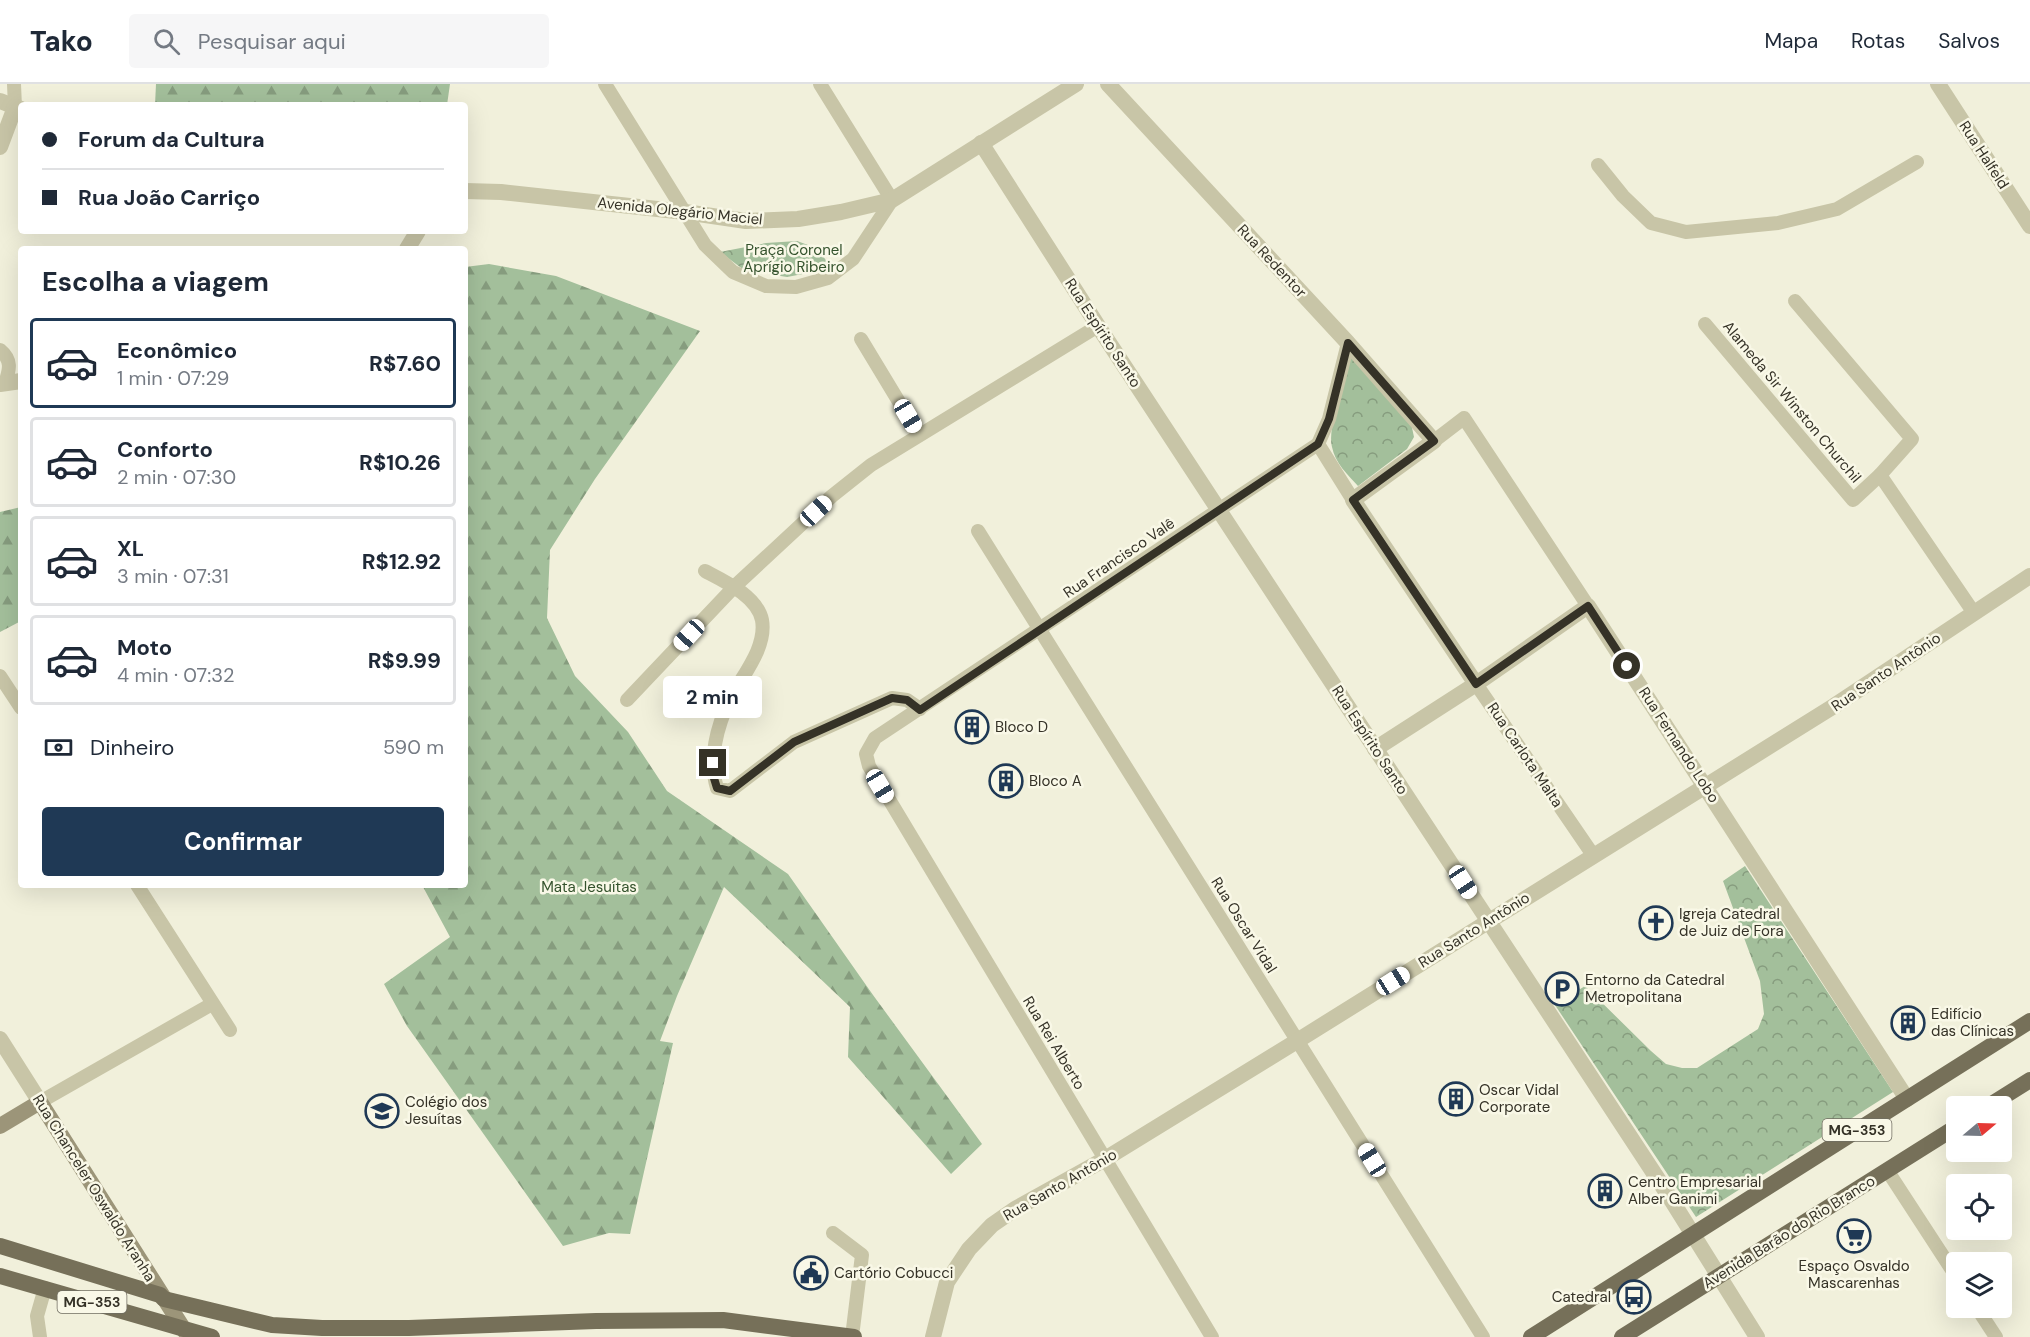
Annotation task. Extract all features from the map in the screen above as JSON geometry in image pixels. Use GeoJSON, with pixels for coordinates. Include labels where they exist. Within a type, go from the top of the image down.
{"type":"FeatureCollection","features":[{"type":"Feature","properties":{"kind":"main road","name":"MG-353"},"geometry":{"type":"LineString","coordinates":[[1531,1337],[1907,1099],[2027,1027]]}},
{"type":"Feature","properties":{"kind":"main road"},"geometry":{"type":"LineString","coordinates":[[2005,1096],[2030,1080]]}},
{"type":"Feature","properties":{"kind":"main road"},"geometry":{"type":"LineString","coordinates":[[0,1126],[40,1102]]}},
{"type":"Feature","properties":{"kind":"main road","name":"Rua Chanceler Oswaldo Aranha"},"geometry":{"type":"LineString","coordinates":[[40,1102],[186,1333]]}},
{"type":"Feature","properties":{"kind":"main road","name":"Avenida Barão do Rio Branco"},"geometry":{"type":"LineString","coordinates":[[1622,1337],[1946,1133]]}},
{"type":"Feature","properties":{"kind":"main road","name":"MG-353"},"geometry":{"type":"LineString","coordinates":[[0,1246],[160,1295],[164,1299],[272,1325],[322,1328],[409,1328],[596,1320],[723,1320],[853,1337]]}},
{"type":"Feature","properties":{"kind":"main road","name":"MG-353"},"geometry":{"type":"LineString","coordinates":[[0,1276],[186,1333],[212,1337]]}},
{"type":"Feature","properties":{"kind":"street"},"geometry":{"type":"LineString","coordinates":[[0,147],[12,106],[14,84]]}},
{"type":"Feature","properties":{"kind":"street"},"geometry":{"type":"LineString","coordinates":[[604,84],[705,245],[733,272],[766,286],[796,287],[828,278],[853,259],[892,200],[820,84]]}},
{"type":"Feature","properties":{"kind":"street","name":"Avenida Olegário Maciel"},"geometry":{"type":"LineString","coordinates":[[468,191],[501,192],[746,221],[798,219],[841,212],[892,200],[1076,84]]}},
{"type":"Feature","properties":{"kind":"street","name":"Rua Redentor"},"geometry":{"type":"LineString","coordinates":[[1108,84],[1348,343],[1434,441]]}},
{"type":"Feature","properties":{"kind":"street","name":"Rua Halfeld"},"geometry":{"type":"LineString","coordinates":[[1938,84],[2030,226]]}},
{"type":"Feature","properties":{"kind":"street","name":"Rua Espírito Santo"},"geometry":{"type":"LineString","coordinates":[[981,143],[1098,326],[1489,920],[1693,1235],[1756,1337]]}},
{"type":"Feature","properties":{"kind":"street"},"geometry":{"type":"LineString","coordinates":[[1598,165],[1623,196],[1651,223],[1686,232],[1778,223],[1837,209],[1917,162]]}},
{"type":"Feature","properties":{"kind":"street","name":"Alameda Sir Winston Churchil"},"geometry":{"type":"LineString","coordinates":[[1705,324],[1853,500],[1880,475],[1912,439],[1795,301]]}},
{"type":"Feature","properties":{"kind":"street"},"geometry":{"type":"LineString","coordinates":[[627,700],[735,586],[832,496],[871,465],[1098,326]]}},
{"type":"Feature","properties":{"kind":"street"},"geometry":{"type":"LineString","coordinates":[[861,339],[919,435]]}},
{"type":"Feature","properties":{"kind":"street"},"geometry":{"type":"LineString","coordinates":[[1318,444],[1329,419],[1348,343]]}},
{"type":"Feature","properties":{"kind":"street"},"geometry":{"type":"LineString","coordinates":[[0,350],[7,356],[9,363],[9,383]]}},
{"type":"Feature","properties":{"kind":"street","name":"Rua Fernando Lobo"},"geometry":{"type":"LineString","coordinates":[[1353,500],[1464,418],[1706,786],[1907,1099]]}},
{"type":"Feature","properties":{"kind":"street","name":"Rua Francisco Valê"},"geometry":{"type":"LineString","coordinates":[[868,766],[866,754],[875,738],[1318,444]]}},
{"type":"Feature","properties":{"kind":"street","name":"Rua Carlota Malta"},"geometry":{"type":"LineString","coordinates":[[1318,444],[1476,684],[1593,855]]}},
{"type":"Feature","properties":{"kind":"street","name":"Alameda Sir Winston Churchil"},"geometry":{"type":"LineString","coordinates":[[1880,475],[1974,613]]}},
{"type":"Feature","properties":{"kind":"street","name":"Rua Oscar Vidal"},"geometry":{"type":"LineString","coordinates":[[978,531],[1484,1337]]}},
{"type":"Feature","properties":{"kind":"street"},"geometry":{"type":"LineString","coordinates":[[705,571],[735,586],[751,602],[762,619],[761,643],[729,701],[717,736],[713,763],[713,775],[717,788],[730,791],[794,742],[892,698],[907,700],[920,710]]}},
{"type":"Feature","properties":{"kind":"street","name":"Rua Santo Antônio"},"geometry":{"type":"LineString","coordinates":[[933,1337],[947,1282],[969,1249],[992,1225],[1298,1041],[1834,706],[2030,576]]}},
{"type":"Feature","properties":{"kind":"street"},"geometry":{"type":"LineString","coordinates":[[1375,749],[1476,684],[1588,606]]}},
{"type":"Feature","properties":{"kind":"street"},"geometry":{"type":"LineString","coordinates":[[0,676],[18,703]]}},
{"type":"Feature","properties":{"kind":"street","name":"Rua Rei Alberto"},"geometry":{"type":"LineString","coordinates":[[868,766],[1212,1337]]}},
{"type":"Feature","properties":{"kind":"street"},"geometry":{"type":"LineString","coordinates":[[139,888],[230,1030]]}},
{"type":"Feature","properties":{"kind":"street"},"geometry":{"type":"LineString","coordinates":[[40,1102],[212,1004]]}},
{"type":"Feature","properties":{"kind":"street","name":"Rua Chanceler Oswaldo Aranha"},"geometry":{"type":"LineString","coordinates":[[0,1040],[40,1102]]}},
{"type":"Feature","properties":{"kind":"street"},"geometry":{"type":"LineString","coordinates":[[1887,1170],[1946,1261]]}},
{"type":"Feature","properties":{"kind":"street"},"geometry":{"type":"LineString","coordinates":[[833,1233],[862,1254],[853,1337]]}},
{"type":"Feature","properties":{"kind":"street"},"geometry":{"type":"LineString","coordinates":[[40,1337],[37,1316],[45,1288]]}},
{"type":"Feature","properties":{"kind":"street"},"geometry":{"type":"LineString","coordinates":[[1984,1318],[1996,1337]]}},
{"type":"Feature","properties":{"kind":"green space"},"geometry":{"type":"Polygon","coordinates":[[[156,84],[450,84],[447,102],[155,102],[156,84]]]}},
{"type":"Feature","properties":{"kind":"green space","name":"Praça Coronel Aprígio Ribeiro"},"geometry":{"type":"Polygon","coordinates":[[[797,241],[819,249],[828,264],[824,270],[787,277],[744,270],[720,252],[766,243],[797,241]]]}},
{"type":"Feature","properties":{"kind":"green space","name":"Mata Jesuítas"},"geometry":{"type":"Polygon","coordinates":[[[489,264],[556,276],[700,331],[595,479],[550,550],[547,618],[575,676],[628,732],[667,791],[788,874],[982,1144],[951,1174],[848,1057],[850,1007],[724,887],[660,1041],[673,1043],[630,1234],[609,1233],[563,1246],[407,1026],[384,984],[450,937],[424,888],[468,888],[468,267],[489,264]]]}},
{"type":"Feature","properties":{"kind":"green space"},"geometry":{"type":"Polygon","coordinates":[[[1351,354],[1411,423],[1414,437],[1407,449],[1358,486],[1336,458],[1331,438],[1334,415],[1351,354]]]}},
{"type":"Feature","properties":{"kind":"green space"},"geometry":{"type":"Polygon","coordinates":[[[18,508],[18,623],[0,632],[0,512],[18,508]]]}},
{"type":"Feature","properties":{"kind":"green space"},"geometry":{"type":"Polygon","coordinates":[[[1745,866],[1893,1092],[1696,1217],[1555,1005],[1585,986],[1666,1064],[1682,1068],[1697,1068],[1758,1029],[1764,1014],[1760,981],[1723,881],[1745,866]]]}},
{"type":"Feature","properties":{"kind":"place","name":"Bloco D"},"geometry":{"type":"Point","coordinates":[972,727]}},
{"type":"Feature","properties":{"kind":"place","name":"Bloco A"},"geometry":{"type":"Point","coordinates":[1006,781]}},
{"type":"Feature","properties":{"kind":"place","name":"Igreja Catedral de Juiz de Fora"},"geometry":{"type":"Point","coordinates":[1656,923]}},
{"type":"Feature","properties":{"kind":"place","name":"Entorno da Catedral Metropolitana"},"geometry":{"type":"Point","coordinates":[1562,989]}},
{"type":"Feature","properties":{"kind":"place","name":"Edifício das Clínicas"},"geometry":{"type":"Point","coordinates":[1908,1023]}},
{"type":"Feature","properties":{"kind":"place","name":"Oscar Vidal Corporate"},"geometry":{"type":"Point","coordinates":[1456,1099]}},
{"type":"Feature","properties":{"kind":"place","name":"Colégio dos Jesuítas"},"geometry":{"type":"Point","coordinates":[382,1111]}},
{"type":"Feature","properties":{"kind":"place","name":"Centro Empresarial Alber Ganimi"},"geometry":{"type":"Point","coordinates":[1605,1191]}},
{"type":"Feature","properties":{"kind":"place","name":"Espaço Osvaldo Mascarenhas"},"geometry":{"type":"Point","coordinates":[1854,1236]}},
{"type":"Feature","properties":{"kind":"place","name":"Cartório Cobucci"},"geometry":{"type":"Point","coordinates":[811,1273]}},
{"type":"Feature","properties":{"kind":"place","name":"Catedral"},"geometry":{"type":"Point","coordinates":[1634,1297]}},
{"type":"Feature","properties":{"kind":"route"},"geometry":{"type":"LineString","coordinates":[[713,763],[713,775],[717,788],[730,791],[794,742],[892,698],[907,700],[920,710],[1318,444],[1329,419],[1348,343],[1434,441],[1353,500],[1476,684],[1588,606],[1627,666]]}}]}
